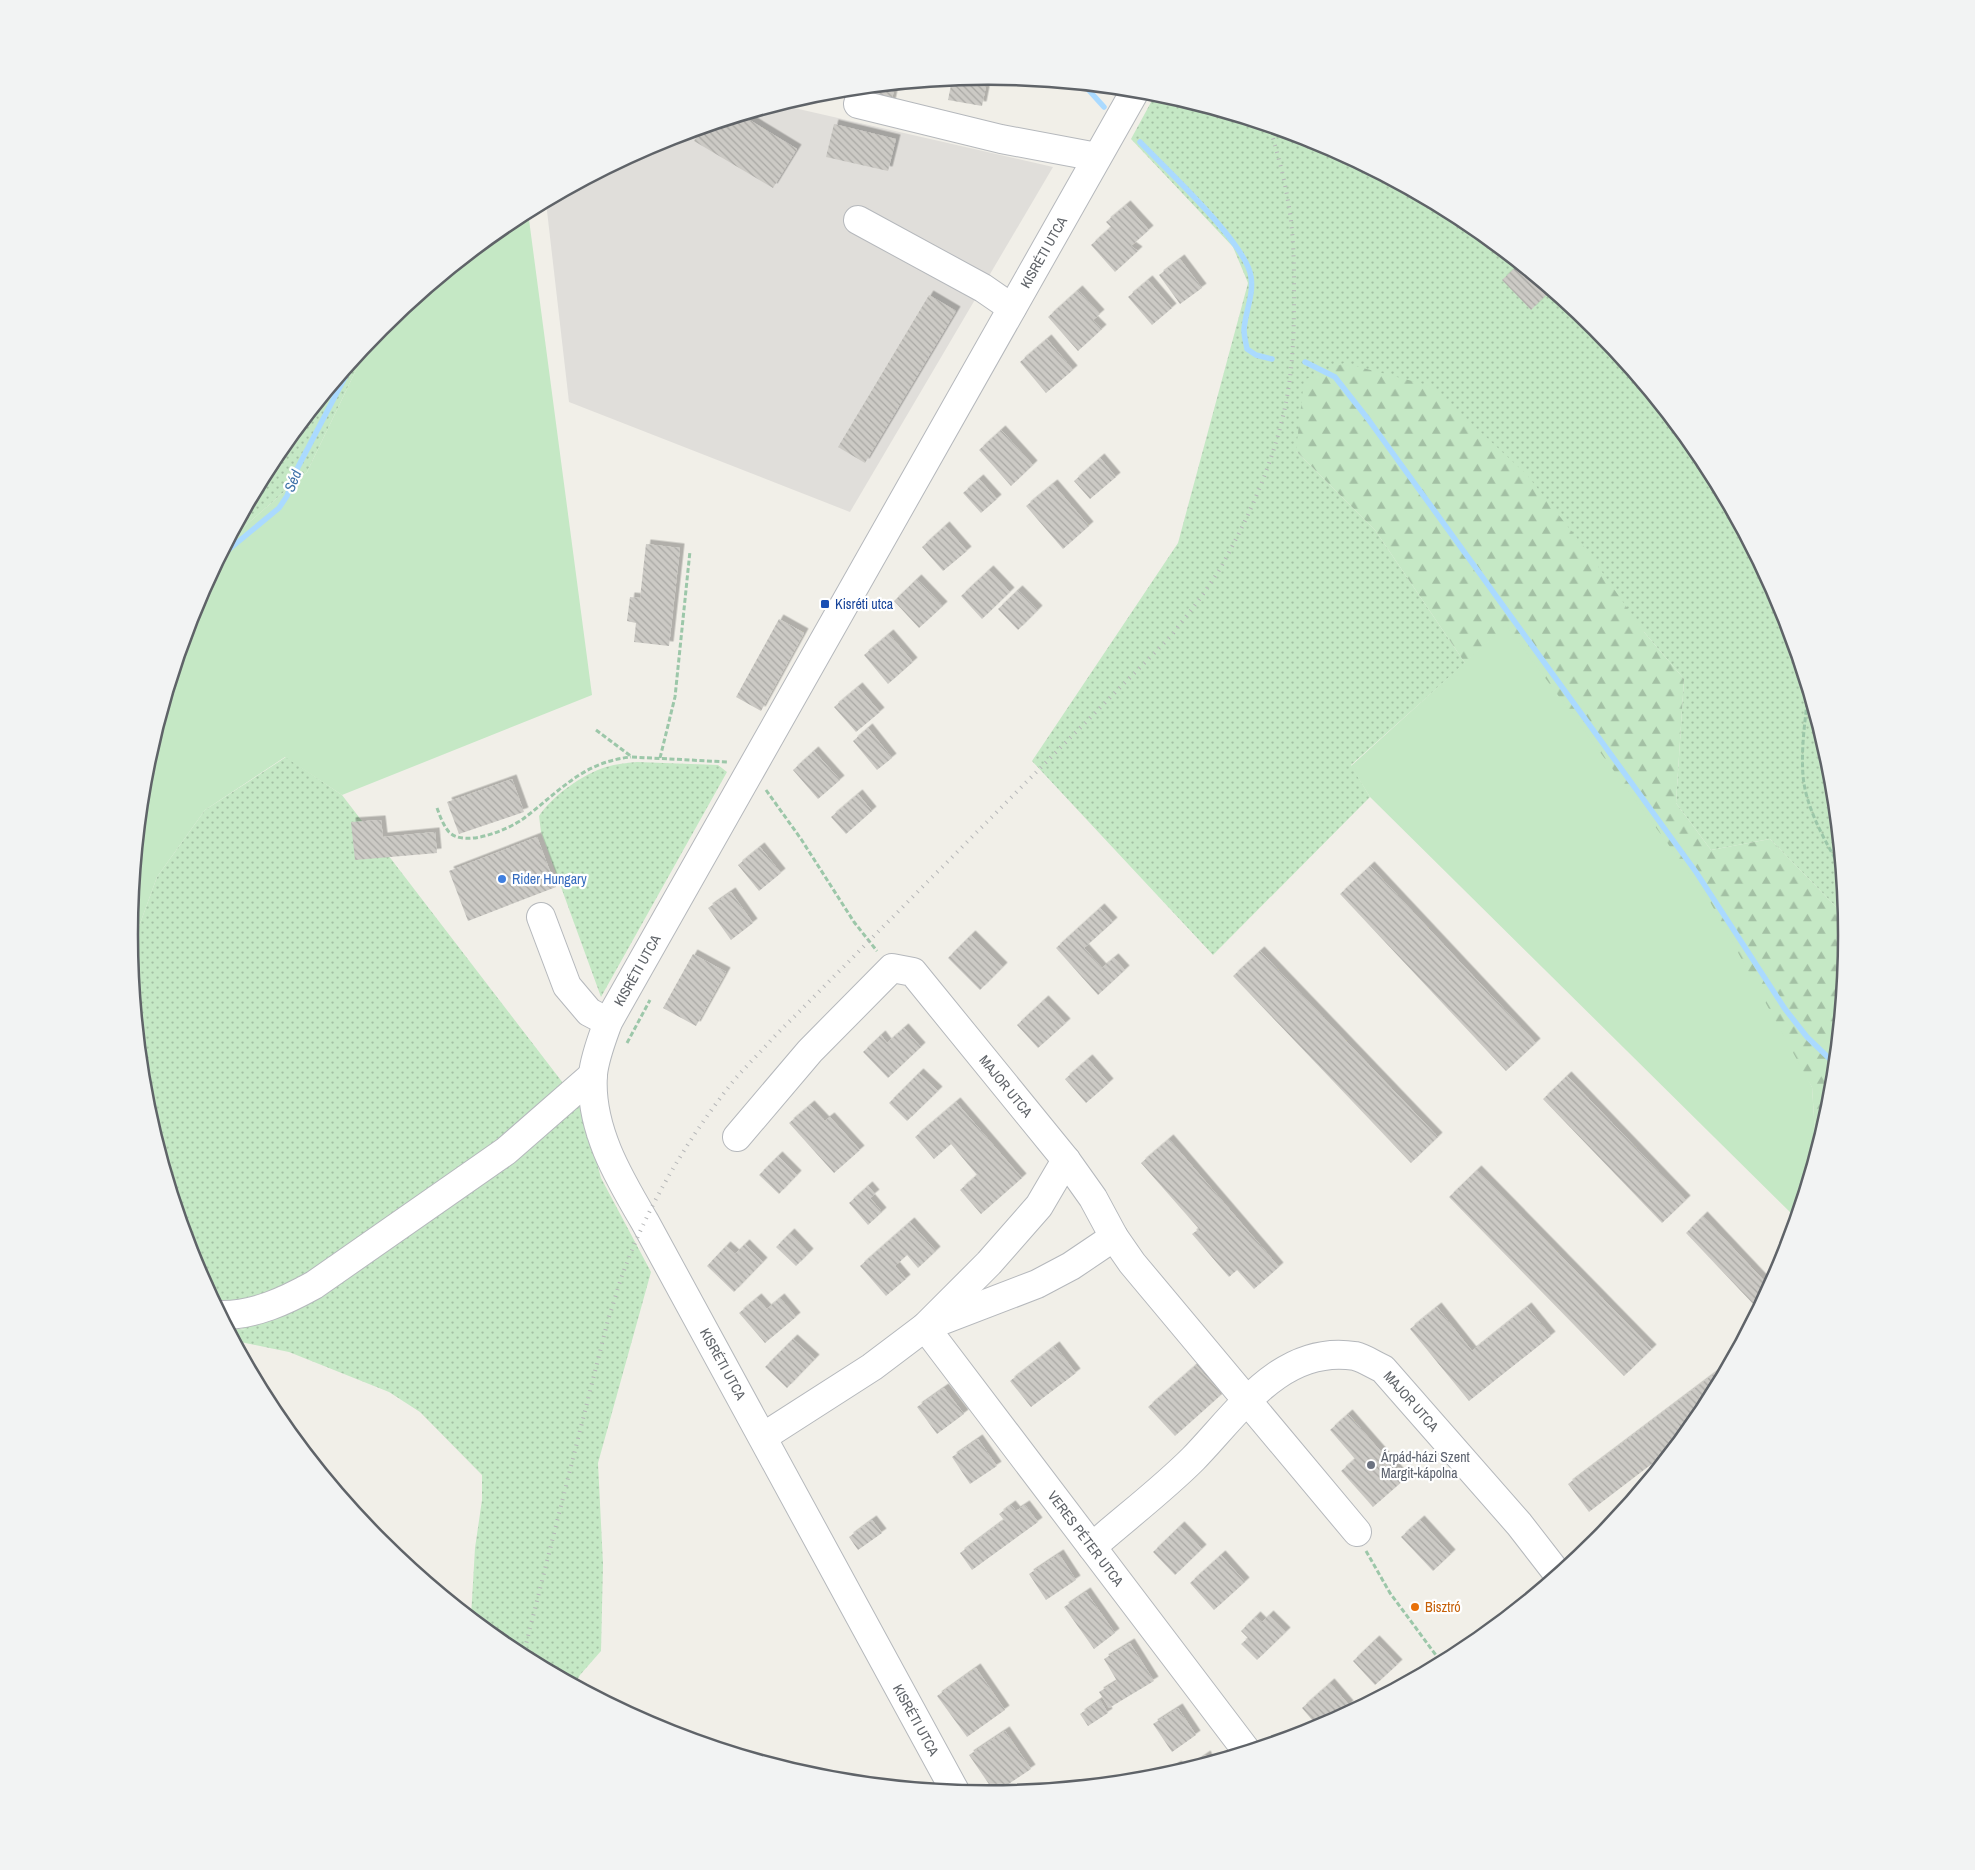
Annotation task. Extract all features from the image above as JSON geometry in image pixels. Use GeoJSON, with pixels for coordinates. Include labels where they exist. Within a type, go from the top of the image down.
{"type":"FeatureCollection","features":[{"type":"Feature","properties":{"kind":"street","name":"KISRÉTI UTCA"},"geometry":{"type":"LineString","coordinates":[[952,1784],[619,1176],[600,1131],[594,1105],[593,1074],[599,1046],[608,1022],[1130,97]]}},
{"type":"Feature","properties":{"kind":"street"},"geometry":{"type":"LineString","coordinates":[[858,104],[1001,139],[1097,157]]}},
{"type":"Feature","properties":{"kind":"street"},"geometry":{"type":"LineString","coordinates":[[858,220],[983,288],[1012,308]]}},
{"type":"Feature","properties":{"kind":"street"},"geometry":{"type":"LineString","coordinates":[[541,917],[568,986],[589,1012],[608,1022]]}},
{"type":"Feature","properties":{"kind":"street"},"geometry":{"type":"LineString","coordinates":[[738,1137],[810,1051],[892,968]]}},
{"type":"Feature","properties":{"kind":"street","name":"MAJOR UTCA"},"geometry":{"type":"LineString","coordinates":[[892,968],[913,972],[1066,1160],[1093,1198],[1114,1237],[1132,1263],[1357,1532]]}},
{"type":"Feature","properties":{"kind":"street"},"geometry":{"type":"LineString","coordinates":[[227,1315],[237,1315],[263,1308],[291,1298],[314,1285],[506,1152],[593,1074]]}},
{"type":"Feature","properties":{"kind":"street"},"geometry":{"type":"LineString","coordinates":[[762,1437],[872,1367],[926,1327],[989,1263],[1039,1206],[1066,1160]]}},
{"type":"Feature","properties":{"kind":"street"},"geometry":{"type":"LineString","coordinates":[[926,1327],[1037,1284],[1071,1266],[1114,1237]]}},
{"type":"Feature","properties":{"kind":"street","name":"VERES PÉTER UTCA"},"geometry":{"type":"LineString","coordinates":[[926,1327],[1243,1745]]}},
{"type":"Feature","properties":{"kind":"street","name":"MAJOR UTCA"},"geometry":{"type":"LineString","coordinates":[[1247,1400],[1273,1376],[1298,1363],[1331,1355],[1357,1356],[1383,1369],[1520,1524],[1554,1569]]}},
{"type":"Feature","properties":{"kind":"street"},"geometry":{"type":"LineString","coordinates":[[1092,1547],[1191,1460],[1247,1400]]}},
{"type":"Feature","properties":{"kind":"path"},"geometry":{"type":"LineString","coordinates":[[660,758],[675,696],[690,551]]}},
{"type":"Feature","properties":{"kind":"path"},"geometry":{"type":"LineString","coordinates":[[1806,707],[1803,735],[1803,777],[1812,808],[1825,841],[1833,856]]}},
{"type":"Feature","properties":{"kind":"path"},"geometry":{"type":"LineString","coordinates":[[438,808],[443,824],[449,832],[456,837],[466,840],[477,838],[521,820],[568,782],[599,764],[617,758],[632,757]]}},
{"type":"Feature","properties":{"kind":"path"},"geometry":{"type":"LineString","coordinates":[[839,897],[854,922],[892,968]]}},
{"type":"Feature","properties":{"kind":"path"},"geometry":{"type":"LineString","coordinates":[[625,1048],[651,997]]}},
{"type":"Feature","properties":{"kind":"path"},"geometry":{"type":"LineString","coordinates":[[1357,1532],[1369,1558],[1390,1593],[1436,1656]]}},
{"type":"Feature","properties":{"kind":"shaded area"},"geometry":{"type":"Polygon","coordinates":[[[794,108],[1053,167],[850,512],[569,402],[547,209],[612,173],[662,150],[714,130],[794,108]]]}},
{"type":"Feature","properties":{"kind":"green space"},"geometry":{"type":"Polygon","coordinates":[[[1152,101],[1207,114],[1261,130],[1313,150],[1363,173],[1412,199],[1460,228],[1505,261],[1548,296],[1589,334],[1627,375],[1662,418],[1724,510],[1750,559],[1773,610],[1809,715],[1821,769],[1830,824],[1837,908],[1770,839],[1711,850],[1676,803],[1684,679],[1644,632],[1296,451],[1375,530],[1465,663],[1351,765],[1370,797],[1213,955],[1032,761],[1178,543],[1248,283],[1233,247],[1131,139],[1152,101]]]}},
{"type":"Feature","properties":{"kind":"green space"},"geometry":{"type":"Polygon","coordinates":[[[529,220],[592,695],[342,795],[285,757],[205,810],[157,877],[138,929],[139,879],[154,769],[166,715],[202,610],[241,530],[307,472],[360,362],[386,334],[427,296],[470,261],[529,220]]]}},
{"type":"Feature","properties":{"kind":"green space"},"geometry":{"type":"Polygon","coordinates":[[[360,362],[307,472],[241,530],[281,463],[313,418],[360,362]]]}},
{"type":"Feature","properties":{"kind":"green space"},"geometry":{"type":"Polygon","coordinates":[[[1344,363],[1431,386],[1527,475],[1588,552],[1644,632],[1684,679],[1676,803],[1711,850],[1770,839],[1837,908],[1836,991],[1830,1046],[1815,1129],[1812,1087],[1506,626],[1465,663],[1375,530],[1296,451],[1304,380],[1344,363]]]}},
{"type":"Feature","properties":{"kind":"green space"},"geometry":{"type":"Polygon","coordinates":[[[1506,625],[1708,898],[1812,1087],[1815,1129],[1809,1155],[1790,1212],[1370,797],[1351,766],[1506,625]]]}},
{"type":"Feature","properties":{"kind":"green space"},"geometry":{"type":"Polygon","coordinates":[[[286,757],[342,795],[586,1113],[588,1129],[601,1178],[651,1272],[598,1463],[603,1564],[601,1651],[578,1679],[515,1642],[471,1610],[475,1548],[482,1500],[482,1475],[420,1412],[389,1392],[289,1352],[242,1342],[234,1328],[246,1330],[233,1325],[202,1260],[166,1155],[154,1101],[139,991],[138,935],[138,929],[157,877],[205,810],[286,757]]]}},
{"type":"Feature","properties":{"kind":"green space"},"geometry":{"type":"Polygon","coordinates":[[[637,762],[718,765],[727,772],[601,997],[541,832],[539,816],[552,801],[578,780],[597,770],[610,766],[637,762]]]}},
{"type":"Feature","properties":{"kind":"building"},"geometry":{"type":"Polygon","coordinates":[[[986,85],[982,106],[948,100],[951,86],[986,85]]]}},
{"type":"Feature","properties":{"kind":"building"},"geometry":{"type":"Polygon","coordinates":[[[894,90],[891,104],[855,96],[877,92],[894,90]]]}},
{"type":"Feature","properties":{"kind":"building"},"geometry":{"type":"Polygon","coordinates":[[[749,120],[797,149],[773,188],[694,141],[697,137],[749,120]]]}},
{"type":"Feature","properties":{"kind":"building"},"geometry":{"type":"Polygon","coordinates":[[[834,124],[896,139],[888,171],[826,157],[834,124]]]}},
{"type":"Feature","properties":{"kind":"building"},"geometry":{"type":"Polygon","coordinates":[[[1126,205],[1149,230],[1131,246],[1138,251],[1115,272],[1091,245],[1111,227],[1106,222],[1126,205]]]}},
{"type":"Feature","properties":{"kind":"building"},"geometry":{"type":"Polygon","coordinates":[[[1180,259],[1202,288],[1180,304],[1159,275],[1180,259]]]}},
{"type":"Feature","properties":{"kind":"building"},"geometry":{"type":"Polygon","coordinates":[[[1514,269],[1546,295],[1531,310],[1502,280],[1514,269]]]}},
{"type":"Feature","properties":{"kind":"building"},"geometry":{"type":"Polygon","coordinates":[[[1148,280],[1172,308],[1152,325],[1128,297],[1148,280]]]}},
{"type":"Feature","properties":{"kind":"building"},"geometry":{"type":"Polygon","coordinates":[[[1078,290],[1100,314],[1093,320],[1102,329],[1078,351],[1048,317],[1078,290]]]}},
{"type":"Feature","properties":{"kind":"building"},"geometry":{"type":"Polygon","coordinates":[[[929,295],[956,311],[865,463],[838,447],[929,295]]]}},
{"type":"Feature","properties":{"kind":"building"},"geometry":{"type":"Polygon","coordinates":[[[1047,339],[1073,370],[1046,393],[1020,362],[1047,339]]]}},
{"type":"Feature","properties":{"kind":"building"},"geometry":{"type":"Polygon","coordinates":[[[1001,430],[1033,465],[1011,486],[979,450],[1001,430]]]}},
{"type":"Feature","properties":{"kind":"building"},"geometry":{"type":"Polygon","coordinates":[[[1100,458],[1116,477],[1090,499],[1074,481],[1100,458]]]}},
{"type":"Feature","properties":{"kind":"building"},"geometry":{"type":"Polygon","coordinates":[[[979,479],[997,499],[981,513],[963,493],[979,479]]]}},
{"type":"Feature","properties":{"kind":"building"},"geometry":{"type":"Polygon","coordinates":[[[1053,484],[1089,526],[1063,549],[1026,506],[1053,484]]]}},
{"type":"Feature","properties":{"kind":"building"},"geometry":{"type":"Polygon","coordinates":[[[945,526],[967,551],[943,571],[922,547],[945,526]]]}},
{"type":"Feature","properties":{"kind":"building"},"geometry":{"type":"Polygon","coordinates":[[[646,544],[680,548],[669,646],[634,642],[636,623],[627,621],[630,597],[640,598],[646,544]]]}},
{"type":"Feature","properties":{"kind":"building"},"geometry":{"type":"Polygon","coordinates":[[[989,570],[1010,592],[982,619],[961,596],[989,570]]]}},
{"type":"Feature","properties":{"kind":"building"},"geometry":{"type":"Polygon","coordinates":[[[917,579],[943,606],[919,628],[894,601],[917,579]]]}},
{"type":"Feature","properties":{"kind":"building"},"geometry":{"type":"Polygon","coordinates":[[[1018,590],[1038,610],[1018,630],[998,609],[1018,590]]]}},
{"type":"Feature","properties":{"kind":"building"},"geometry":{"type":"Polygon","coordinates":[[[779,619],[804,633],[761,711],[736,697],[779,619]]]}},
{"type":"Feature","properties":{"kind":"building"},"geometry":{"type":"Polygon","coordinates":[[[889,634],[913,662],[888,684],[864,655],[889,634]]]}},
{"type":"Feature","properties":{"kind":"building"},"geometry":{"type":"Polygon","coordinates":[[[858,687],[880,712],[856,732],[834,707],[858,687]]]}},
{"type":"Feature","properties":{"kind":"building"},"geometry":{"type":"Polygon","coordinates":[[[868,728],[892,758],[877,770],[853,741],[868,728]]]}},
{"type":"Feature","properties":{"kind":"building"},"geometry":{"type":"Polygon","coordinates":[[[814,751],[840,780],[818,799],[793,770],[814,751]]]}},
{"type":"Feature","properties":{"kind":"building"},"geometry":{"type":"Polygon","coordinates":[[[512,779],[524,812],[459,834],[447,802],[512,779]]]}},
{"type":"Feature","properties":{"kind":"building"},"geometry":{"type":"Polygon","coordinates":[[[858,794],[872,811],[846,834],[831,817],[858,794]]]}},
{"type":"Feature","properties":{"kind":"building"},"geometry":{"type":"Polygon","coordinates":[[[381,820],[383,837],[435,832],[437,853],[355,860],[351,822],[381,820]]]}},
{"type":"Feature","properties":{"kind":"building","name":"Rider Hungary"},"geometry":{"type":"Polygon","coordinates":[[[537,837],[556,887],[468,921],[449,871],[537,837]]]}},
{"type":"Feature","properties":{"kind":"building"},"geometry":{"type":"Polygon","coordinates":[[[760,847],[781,873],[759,891],[738,865],[760,847]]]}},
{"type":"Feature","properties":{"kind":"building"},"geometry":{"type":"Polygon","coordinates":[[[1370,866],[1536,1043],[1506,1071],[1340,894],[1370,866]]]}},
{"type":"Feature","properties":{"kind":"building"},"geometry":{"type":"Polygon","coordinates":[[[731,892],[753,923],[731,940],[708,908],[731,892]]]}},
{"type":"Feature","properties":{"kind":"building"},"geometry":{"type":"Polygon","coordinates":[[[1100,908],[1113,922],[1084,948],[1102,968],[1114,958],[1125,970],[1098,995],[1056,948],[1100,908]]]}},
{"type":"Feature","properties":{"kind":"building"},"geometry":{"type":"Polygon","coordinates":[[[971,935],[1003,967],[980,990],[948,958],[971,935]]]}},
{"type":"Feature","properties":{"kind":"building"},"geometry":{"type":"Polygon","coordinates":[[[1260,951],[1438,1137],[1411,1163],[1233,976],[1260,951]]]}},
{"type":"Feature","properties":{"kind":"building"},"geometry":{"type":"Polygon","coordinates":[[[693,954],[726,972],[696,1026],[663,1008],[693,954]]]}},
{"type":"Feature","properties":{"kind":"building"},"geometry":{"type":"Polygon","coordinates":[[[1044,1000],[1066,1023],[1038,1048],[1017,1025],[1044,1000]]]}},
{"type":"Feature","properties":{"kind":"building"},"geometry":{"type":"Polygon","coordinates":[[[904,1028],[921,1047],[888,1078],[863,1052],[881,1035],[887,1043],[904,1028]]]}},
{"type":"Feature","properties":{"kind":"building"},"geometry":{"type":"Polygon","coordinates":[[[1088,1059],[1109,1083],[1086,1103],[1065,1079],[1088,1059]]]}},
{"type":"Feature","properties":{"kind":"building"},"geometry":{"type":"Polygon","coordinates":[[[919,1073],[938,1091],[907,1121],[889,1103],[919,1073]]]}},
{"type":"Feature","properties":{"kind":"building"},"geometry":{"type":"Polygon","coordinates":[[[1567,1076],[1686,1200],[1662,1223],[1543,1099],[1567,1076]]]}},
{"type":"Feature","properties":{"kind":"building"},"geometry":{"type":"Polygon","coordinates":[[[956,1102],[1022,1178],[981,1214],[960,1190],[977,1175],[951,1144],[934,1159],[915,1137],[956,1102]]]}},
{"type":"Feature","properties":{"kind":"building"},"geometry":{"type":"Polygon","coordinates":[[[810,1105],[825,1121],[830,1117],[860,1150],[834,1173],[789,1123],[810,1105]]]}},
{"type":"Feature","properties":{"kind":"building"},"geometry":{"type":"Polygon","coordinates":[[[1169,1139],[1279,1267],[1254,1289],[1237,1270],[1229,1277],[1192,1234],[1199,1229],[1141,1163],[1169,1139]]]}},
{"type":"Feature","properties":{"kind":"building"},"geometry":{"type":"Polygon","coordinates":[[[778,1156],[797,1175],[779,1194],[759,1175],[778,1156]]]}},
{"type":"Feature","properties":{"kind":"building"},"geometry":{"type":"Polygon","coordinates":[[[1477,1170],[1652,1349],[1624,1376],[1449,1197],[1477,1170]]]}},
{"type":"Feature","properties":{"kind":"building"},"geometry":{"type":"Polygon","coordinates":[[[868,1186],[875,1194],[870,1198],[882,1212],[868,1225],[849,1203],[868,1186]]]}},
{"type":"Feature","properties":{"kind":"building"},"geometry":{"type":"Polygon","coordinates":[[[1703,1216],[1764,1280],[1753,1304],[1686,1233],[1703,1216]]]}},
{"type":"Feature","properties":{"kind":"building"},"geometry":{"type":"Polygon","coordinates":[[[910,1222],[936,1251],[918,1268],[907,1255],[895,1266],[906,1279],[886,1296],[860,1266],[910,1222]]]}},
{"type":"Feature","properties":{"kind":"building"},"geometry":{"type":"Polygon","coordinates":[[[790,1233],[809,1253],[796,1266],[776,1247],[790,1233]]]}},
{"type":"Feature","properties":{"kind":"building"},"geometry":{"type":"Polygon","coordinates":[[[745,1244],[763,1262],[734,1292],[707,1266],[726,1246],[735,1254],[745,1244]]]}},
{"type":"Feature","properties":{"kind":"building"},"geometry":{"type":"Polygon","coordinates":[[[757,1298],[767,1309],[780,1298],[796,1317],[765,1343],[739,1313],[757,1298]]]}},
{"type":"Feature","properties":{"kind":"building"},"geometry":{"type":"Polygon","coordinates":[[[1437,1307],[1472,1351],[1527,1307],[1551,1336],[1469,1401],[1410,1329],[1437,1307]]]}},
{"type":"Feature","properties":{"kind":"building"},"geometry":{"type":"Polygon","coordinates":[[[793,1339],[815,1359],[787,1388],[765,1367],[793,1339]]]}},
{"type":"Feature","properties":{"kind":"building"},"geometry":{"type":"Polygon","coordinates":[[[1055,1346],[1076,1373],[1031,1407],[1010,1381],[1055,1346]]]}},
{"type":"Feature","properties":{"kind":"building"},"geometry":{"type":"Polygon","coordinates":[[[1196,1365],[1222,1394],[1175,1436],[1148,1407],[1196,1365]]]}},
{"type":"Feature","properties":{"kind":"building"},"geometry":{"type":"Polygon","coordinates":[[[1716,1372],[1694,1407],[1653,1463],[1589,1512],[1568,1484],[1716,1372]]]}},
{"type":"Feature","properties":{"kind":"building"},"geometry":{"type":"Polygon","coordinates":[[[944,1388],[964,1414],[937,1434],[917,1407],[944,1388]]]}},
{"type":"Feature","properties":{"kind":"building","name":"Árpád-házi Szent Margit-kápolna"},"geometry":{"type":"Polygon","coordinates":[[[1348,1414],[1405,1479],[1373,1507],[1341,1471],[1355,1459],[1330,1430],[1348,1414]]]}},
{"type":"Feature","properties":{"kind":"building"},"geometry":{"type":"Polygon","coordinates":[[[978,1439],[997,1466],[970,1484],[952,1457],[978,1439]]]}},
{"type":"Feature","properties":{"kind":"building"},"geometry":{"type":"Polygon","coordinates":[[[1011,1505],[1016,1511],[1025,1505],[1038,1522],[972,1570],[960,1553],[1004,1520],[999,1514],[1011,1505]]]}},
{"type":"Feature","properties":{"kind":"building"},"geometry":{"type":"Polygon","coordinates":[[[872,1520],[882,1533],[858,1550],[849,1537],[872,1520]]]}},
{"type":"Feature","properties":{"kind":"building"},"geometry":{"type":"Polygon","coordinates":[[[1420,1520],[1451,1554],[1433,1571],[1401,1537],[1420,1520]]]}},
{"type":"Feature","properties":{"kind":"building"},"geometry":{"type":"Polygon","coordinates":[[[1180,1526],[1202,1549],[1175,1575],[1153,1552],[1180,1526]]]}},
{"type":"Feature","properties":{"kind":"building"},"geometry":{"type":"Polygon","coordinates":[[[1059,1554],[1076,1580],[1046,1600],[1029,1574],[1059,1554]]]}},
{"type":"Feature","properties":{"kind":"building"},"geometry":{"type":"Polygon","coordinates":[[[1221,1555],[1245,1582],[1214,1610],[1190,1583],[1221,1555]]]}},
{"type":"Feature","properties":{"kind":"building"},"geometry":{"type":"Polygon","coordinates":[[[1086,1592],[1115,1633],[1094,1649],[1064,1607],[1086,1592]]]}},
{"type":"Feature","properties":{"kind":"building"},"geometry":{"type":"Polygon","coordinates":[[[1269,1615],[1286,1632],[1257,1660],[1241,1644],[1248,1638],[1241,1631],[1256,1616],[1262,1622],[1269,1615]]]}},
{"type":"Feature","properties":{"kind":"building"},"geometry":{"type":"Polygon","coordinates":[[[1375,1640],[1398,1664],[1375,1685],[1353,1661],[1375,1640]]]}},
{"type":"Feature","properties":{"kind":"building"},"geometry":{"type":"Polygon","coordinates":[[[1130,1643],[1154,1681],[1109,1708],[1099,1692],[1117,1681],[1104,1659],[1130,1643]]]}},
{"type":"Feature","properties":{"kind":"building"},"geometry":{"type":"Polygon","coordinates":[[[976,1668],[1005,1710],[967,1737],[937,1696],[976,1668]]]}},
{"type":"Feature","properties":{"kind":"building"},"geometry":{"type":"Polygon","coordinates":[[[1330,1683],[1348,1704],[1312,1720],[1302,1708],[1330,1683]]]}},
{"type":"Feature","properties":{"kind":"building"},"geometry":{"type":"Polygon","coordinates":[[[1100,1700],[1108,1713],[1088,1726],[1080,1714],[1100,1700]]]}},
{"type":"Feature","properties":{"kind":"building"},"geometry":{"type":"Polygon","coordinates":[[[1178,1708],[1196,1735],[1172,1752],[1153,1724],[1178,1708]]]}},
{"type":"Feature","properties":{"kind":"building"},"geometry":{"type":"Polygon","coordinates":[[[1005,1731],[1031,1769],[1008,1784],[989,1785],[969,1755],[1005,1731]]]}},
{"type":"Feature","properties":{"kind":"waterway"},"geometry":{"type":"LineString","coordinates":[[1090,91],[1104,107]]}},
{"type":"Feature","properties":{"kind":"waterway"},"geometry":{"type":"LineString","coordinates":[[1140,142],[1204,207],[1236,246],[1246,263],[1252,284],[1244,330],[1247,349],[1256,355],[1272,359]]}},
{"type":"Feature","properties":{"kind":"waterway"},"geometry":{"type":"LineString","coordinates":[[1305,362],[1335,377],[1368,419],[1696,872],[1785,1009],[1807,1037],[1828,1057]]}},
{"type":"Feature","properties":{"kind":"waterway","name":"Séd"},"geometry":{"type":"LineString","coordinates":[[231,548],[279,508],[287,496],[298,467],[343,381]]}},
{"type":"Feature","properties":{"kind":"railway"},"geometry":{"type":"LineString","coordinates":[[525,1648],[608,1320],[636,1241],[659,1194],[685,1148],[731,1084],[772,1039],[1171,636],[1215,577],[1238,535],[1267,470],[1281,424],[1290,378],[1292,355],[1294,319],[1292,232],[1290,211],[1272,134]]}},
{"type":"Feature","properties":{"kind":"place","name":"Kisréti utca"},"geometry":{"type":"Point","coordinates":[825,604]}},
{"type":"Feature","properties":{"kind":"place","name":"Rider Hungary"},"geometry":{"type":"Point","coordinates":[502,879]}},
{"type":"Feature","properties":{"kind":"place","name":"Árpád-házi Szent Margit-kápolna"},"geometry":{"type":"Point","coordinates":[1371,1465]}},
{"type":"Feature","properties":{"kind":"place","name":"Bisztró"},"geometry":{"type":"Point","coordinates":[1415,1607]}}]}
